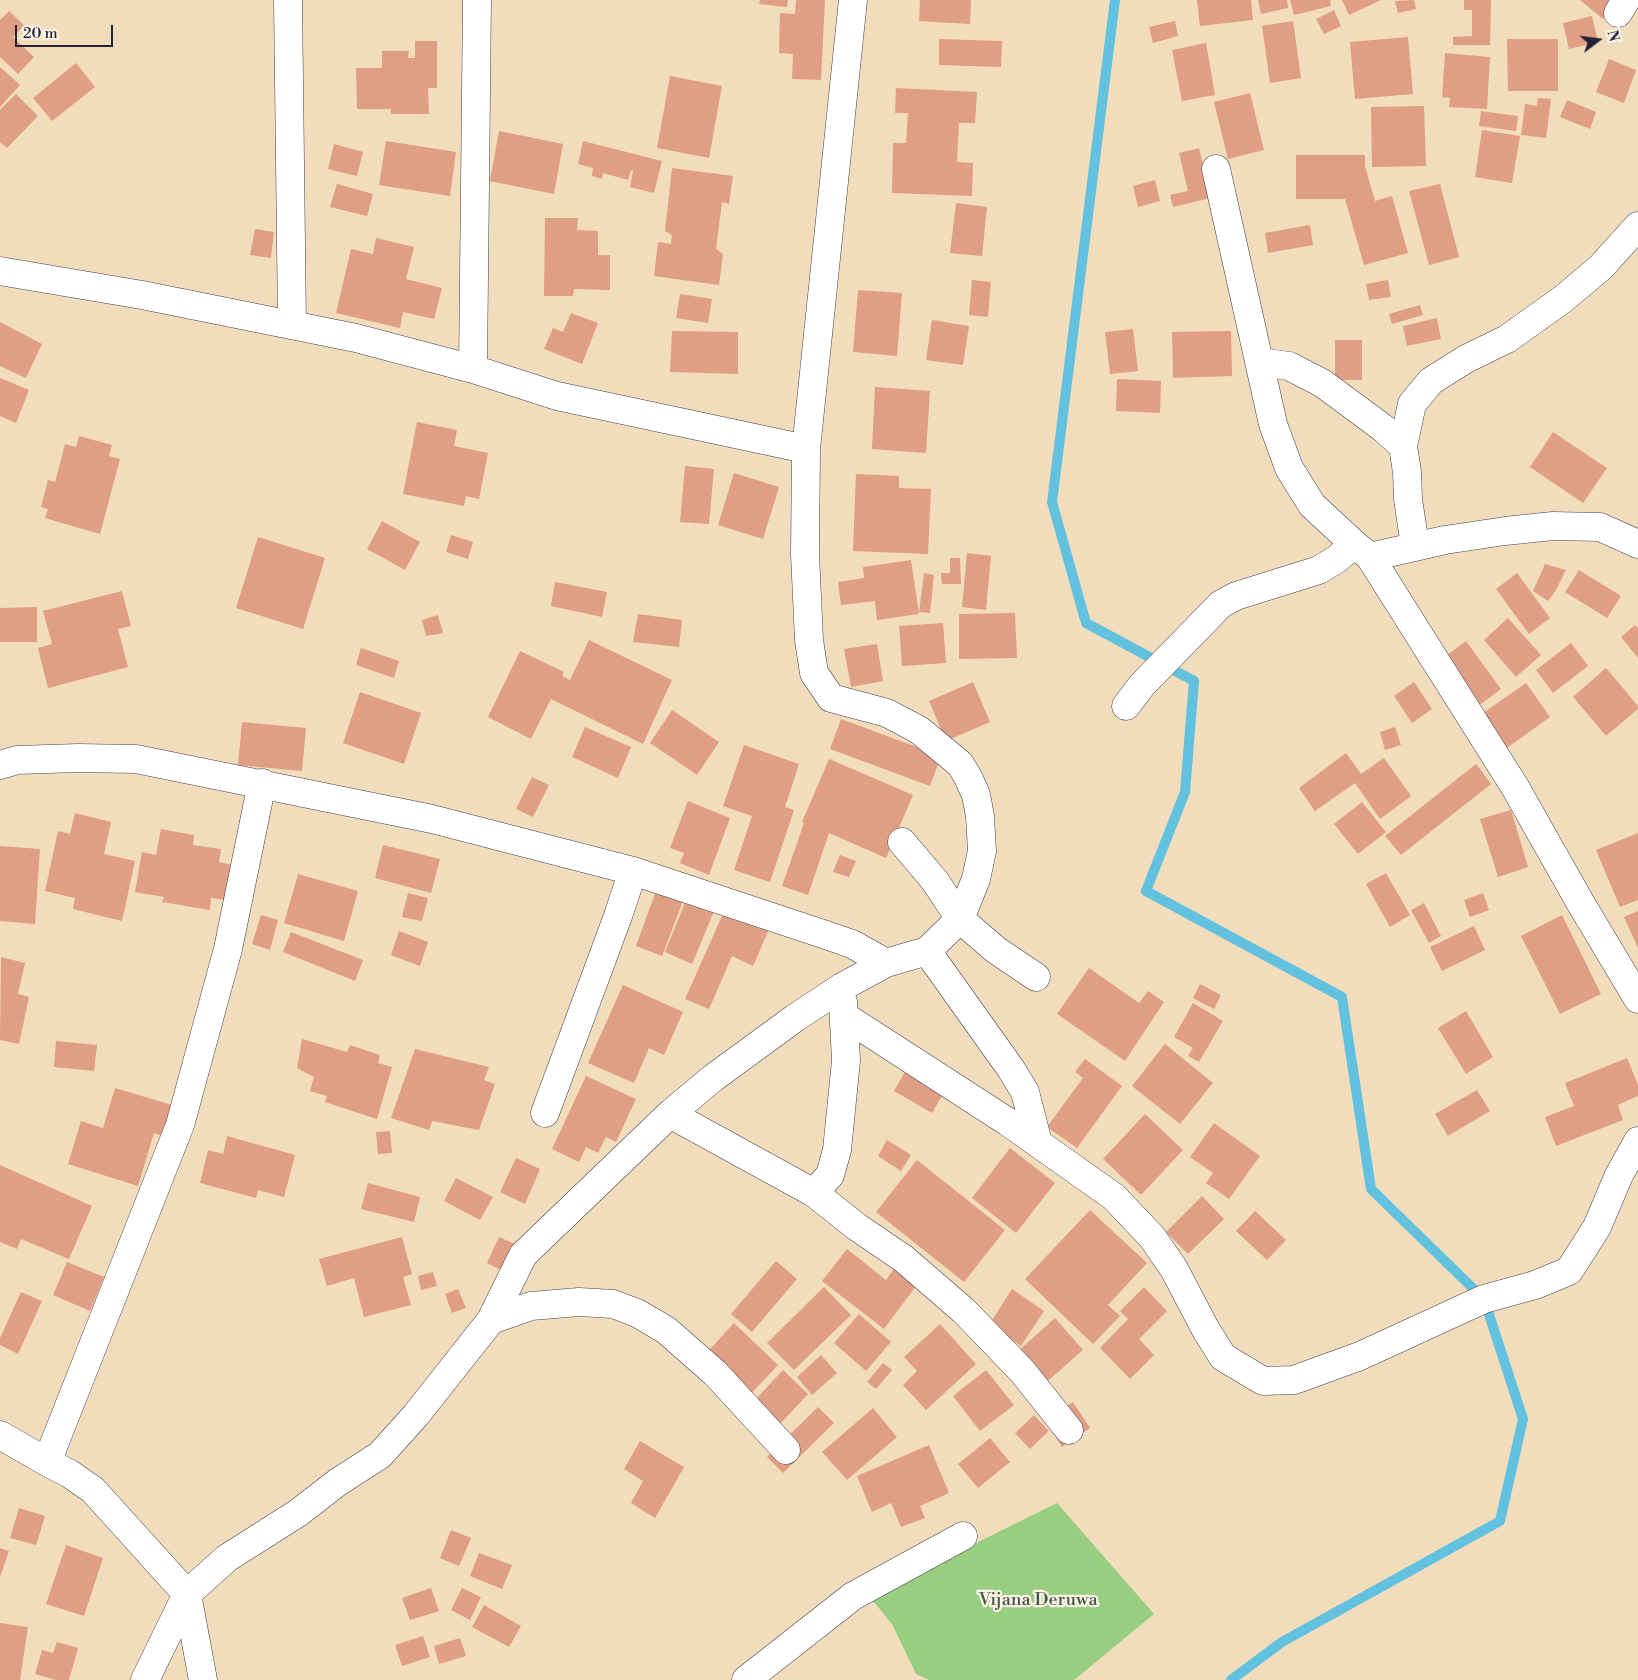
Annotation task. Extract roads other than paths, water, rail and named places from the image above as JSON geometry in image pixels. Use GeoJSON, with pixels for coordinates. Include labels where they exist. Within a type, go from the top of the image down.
{"type":"FeatureCollection","features":[{"type":"Feature","properties":{"kind":"street"},"geometry":{"type":"LineString","coordinates":[[288,0],[292,324]]}},
{"type":"Feature","properties":{"kind":"street"},"geometry":{"type":"LineString","coordinates":[[473,368],[477,0]]}},
{"type":"Feature","properties":{"kind":"street"},"geometry":{"type":"LineString","coordinates":[[145,1680],[187,1594],[227,1558],[298,1513],[338,1482],[380,1455],[416,1415],[491,1320],[523,1255],[670,1114],[713,1078],[760,1043],[842,987],[886,963],[927,951],[960,919],[976,879],[982,851],[980,816],[976,795],[968,777],[960,764],[919,730],[887,713],[830,698],[814,673],[809,640],[805,554],[806,450],[854,0]]}},
{"type":"Feature","properties":{"kind":"street"},"geometry":{"type":"LineString","coordinates":[[1216,169],[1258,362],[1273,424],[1288,468],[1312,505],[1362,550],[1515,787],[1638,1000]]}},
{"type":"Feature","properties":{"kind":"street"},"geometry":{"type":"LineString","coordinates":[[1415,546],[1408,499],[1407,472],[1402,446],[1412,404],[1431,381],[1466,359],[1507,339],[1562,300],[1601,267],[1638,226]]}},
{"type":"Feature","properties":{"kind":"street"},"geometry":{"type":"LineString","coordinates":[[0,271],[142,295],[356,338],[473,368],[557,396],[806,450]]}},
{"type":"Feature","properties":{"kind":"street"},"geometry":{"type":"LineString","coordinates":[[1258,362],[1288,366],[1322,382],[1384,428],[1402,446]]}},
{"type":"Feature","properties":{"kind":"street"},"geometry":{"type":"LineString","coordinates":[[1126,706],[1142,685],[1221,604],[1244,593],[1319,570],[1337,558],[1362,550],[1415,546],[1505,531],[1553,526],[1600,527],[1638,544]]}},
{"type":"Feature","properties":{"kind":"street"},"geometry":{"type":"LineString","coordinates":[[0,765],[17,760],[136,759],[262,783],[432,819],[632,870],[826,934],[852,944],[886,963]]}},
{"type":"Feature","properties":{"kind":"street"},"geometry":{"type":"LineString","coordinates":[[47,1462],[180,1125],[228,949],[262,783]]}},
{"type":"Feature","properties":{"kind":"street"},"geometry":{"type":"LineString","coordinates":[[902,842],[935,881],[960,919],[996,950],[1036,977]]}},
{"type":"Feature","properties":{"kind":"street"},"geometry":{"type":"LineString","coordinates":[[545,1113],[618,916],[632,870]]}},
{"type":"Feature","properties":{"kind":"street"},"geometry":{"type":"LineString","coordinates":[[927,951],[1011,1069],[1025,1092],[1038,1143]]}},
{"type":"Feature","properties":{"kind":"street"},"geometry":{"type":"LineString","coordinates":[[814,1194],[830,1175],[837,1150],[846,1061],[842,987]]}},
{"type":"Feature","properties":{"kind":"street"},"geometry":{"type":"LineString","coordinates":[[844,1016],[1008,1122],[1114,1196],[1152,1237],[1174,1269],[1206,1330],[1223,1357],[1263,1381],[1294,1380],[1360,1356],[1484,1299],[1536,1285],[1568,1271],[1597,1227],[1619,1175],[1638,1141]]}},
{"type":"Feature","properties":{"kind":"street"},"geometry":{"type":"LineString","coordinates":[[670,1114],[814,1194],[857,1227],[904,1259],[964,1311],[1022,1370],[1069,1430]]}},
{"type":"Feature","properties":{"kind":"street"},"geometry":{"type":"LineString","coordinates":[[491,1320],[531,1306],[579,1302],[613,1304],[637,1312],[666,1330],[714,1373],[786,1450]]}},
{"type":"Feature","properties":{"kind":"street"},"geometry":{"type":"LineString","coordinates":[[0,1434],[70,1474],[93,1490],[187,1594],[204,1680]]}},
{"type":"Feature","properties":{"kind":"street"},"geometry":{"type":"LineString","coordinates":[[746,1680],[853,1596],[963,1536]]}},
{"type":"Feature","properties":{"kind":"waterway"},"geometry":{"type":"LineString","coordinates":[[1115,0],[1052,502],[1086,623],[1194,681],[1185,792],[1146,891],[1342,997],[1371,1189],[1484,1299],[1523,1419],[1500,1521],[1282,1642],[1231,1680]]}},
{"type":"Feature","properties":{"kind":"park label","name":"Vijana Deruwa"},"geometry":{"type":"Point","coordinates":[1038,1601]}}]}
